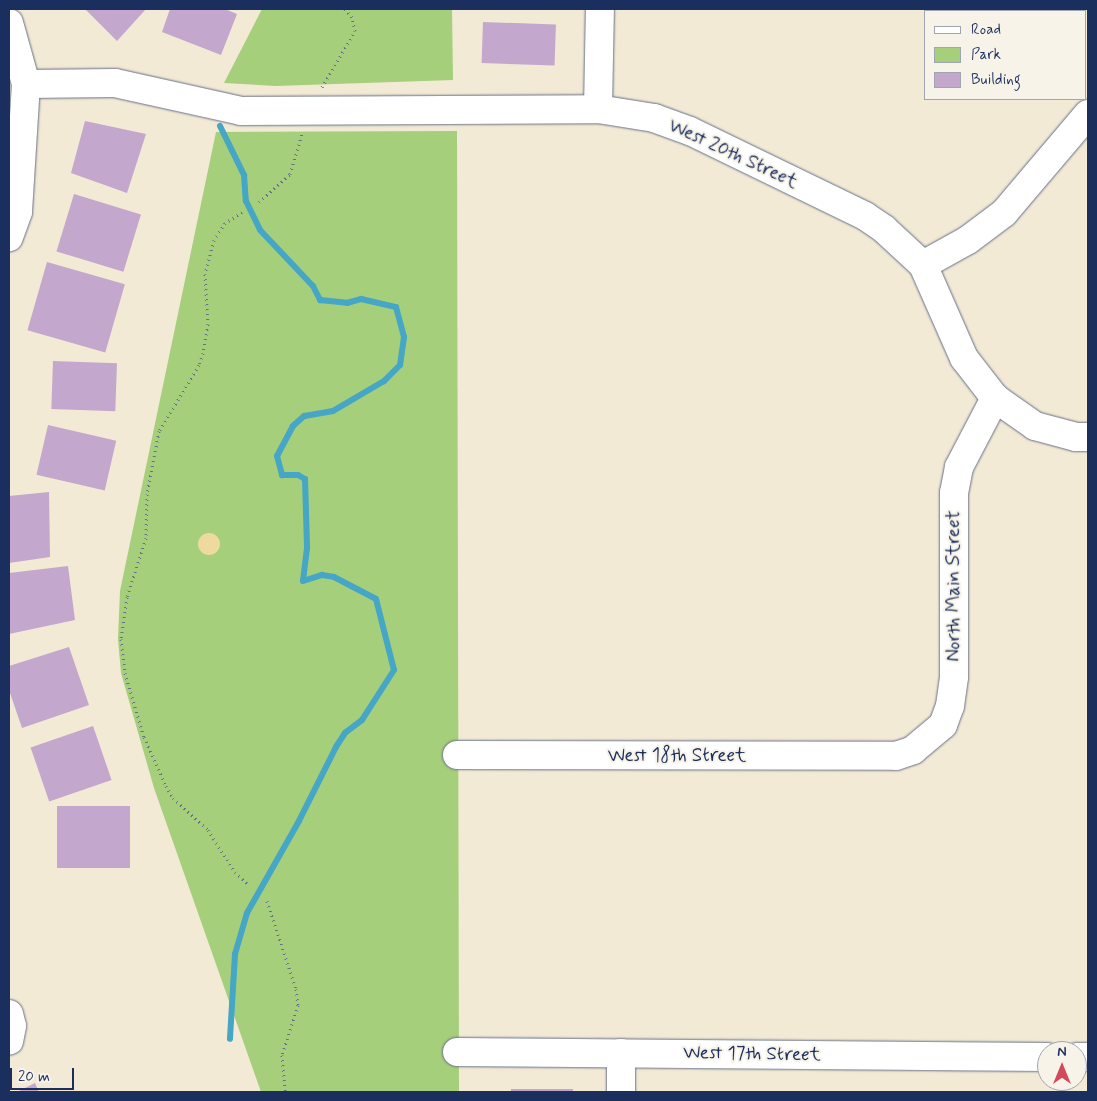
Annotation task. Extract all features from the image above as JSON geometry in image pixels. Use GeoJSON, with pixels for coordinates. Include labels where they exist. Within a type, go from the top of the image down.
{"type":"FeatureCollection","features":[{"type":"Feature","properties":{"kind":"street"},"geometry":{"type":"LineString","coordinates":[[598,109],[600,9]]}},
{"type":"Feature","properties":{"kind":"street"},"geometry":{"type":"LineString","coordinates":[[9,23],[26,84],[18,212],[9,237]]}},
{"type":"Feature","properties":{"kind":"street","name":"West 20th Street"},"geometry":{"type":"LineString","coordinates":[[26,84],[115,83],[242,111],[368,108],[598,109],[654,118],[690,131],[865,216],[905,245],[923,265],[964,358],[995,398],[1035,426],[1076,437],[1088,437]]}},
{"type":"Feature","properties":{"kind":"street"},"geometry":{"type":"LineString","coordinates":[[923,265],[968,240],[1004,213],[1088,114]]}},
{"type":"Feature","properties":{"kind":"street","name":"North Main Street"},"geometry":{"type":"LineString","coordinates":[[896,756],[913,750],[930,739],[943,725],[950,706],[954,677],[954,493],[959,468],[995,398]]}},
{"type":"Feature","properties":{"kind":"street","name":"West 18th Street"},"geometry":{"type":"LineString","coordinates":[[457,755],[896,756]]}},
{"type":"Feature","properties":{"kind":"street"},"geometry":{"type":"LineString","coordinates":[[9,1014],[12,1026],[9,1041]]}},
{"type":"Feature","properties":{"kind":"street","name":"West 17th Street"},"geometry":{"type":"LineString","coordinates":[[457,1052],[1037,1057]]}},
{"type":"Feature","properties":{"kind":"street"},"geometry":{"type":"LineString","coordinates":[[621,1053],[621,1092]]}},
{"type":"Feature","properties":{"kind":"path"},"geometry":{"type":"LineString","coordinates":[[259,202],[290,174],[309,110],[355,31],[352,17],[345,9]]}},
{"type":"Feature","properties":{"kind":"path"},"geometry":{"type":"LineString","coordinates":[[242,212],[225,223],[214,240],[205,274],[208,324],[203,353],[199,365],[159,431],[147,494],[146,538],[127,597],[122,639],[125,673],[144,737],[166,786],[173,798],[208,830],[235,872],[248,884]]}},
{"type":"Feature","properties":{"kind":"path"},"geometry":{"type":"LineString","coordinates":[[267,902],[296,989],[298,1005],[282,1055],[285,1092]]}},
{"type":"Feature","properties":{"kind":"green space"},"geometry":{"type":"Polygon","coordinates":[[[262,9],[452,9],[453,80],[276,86],[224,83],[262,9]]]}},
{"type":"Feature","properties":{"kind":"green space"},"geometry":{"type":"Polygon","coordinates":[[[457,131],[459,1092],[261,1092],[154,788],[121,673],[118,639],[120,591],[216,132],[457,131]]]}},
{"type":"Feature","properties":{"kind":"sand"},"geometry":{"type":"Polygon","coordinates":[[[205,533],[213,533],[220,540],[220,548],[213,555],[205,555],[198,548],[198,540],[205,533]]]}},
{"type":"Feature","properties":{"kind":"building"},"geometry":{"type":"Polygon","coordinates":[[[85,9],[146,9],[117,41],[85,9]]]}},
{"type":"Feature","properties":{"kind":"building"},"geometry":{"type":"Polygon","coordinates":[[[170,9],[225,9],[237,14],[221,55],[162,32],[170,9]]]}},
{"type":"Feature","properties":{"kind":"building"},"geometry":{"type":"Polygon","coordinates":[[[483,22],[556,25],[555,66],[482,63],[483,22]]]}},
{"type":"Feature","properties":{"kind":"building"},"geometry":{"type":"Polygon","coordinates":[[[85,121],[146,134],[127,193],[71,173],[85,121]]]}},
{"type":"Feature","properties":{"kind":"building"},"geometry":{"type":"Polygon","coordinates":[[[74,194],[141,214],[123,272],[56,251],[74,194]]]}},
{"type":"Feature","properties":{"kind":"building"},"geometry":{"type":"Polygon","coordinates":[[[47,262],[125,284],[105,353],[27,330],[47,262]]]}},
{"type":"Feature","properties":{"kind":"building"},"geometry":{"type":"Polygon","coordinates":[[[53,361],[117,363],[115,411],[51,409],[53,361]]]}},
{"type":"Feature","properties":{"kind":"building"},"geometry":{"type":"Polygon","coordinates":[[[48,425],[116,441],[105,490],[37,475],[48,425]]]}},
{"type":"Feature","properties":{"kind":"building"},"geometry":{"type":"Polygon","coordinates":[[[49,492],[50,557],[9,563],[9,496],[49,492]]]}},
{"type":"Feature","properties":{"kind":"building"},"geometry":{"type":"Polygon","coordinates":[[[68,566],[75,620],[9,634],[9,573],[68,566]]]}},
{"type":"Feature","properties":{"kind":"building"},"geometry":{"type":"Polygon","coordinates":[[[69,647],[89,705],[22,728],[9,690],[9,666],[69,647]]]}},
{"type":"Feature","properties":{"kind":"building"},"geometry":{"type":"Polygon","coordinates":[[[93,726],[112,780],[49,801],[31,747],[93,726]]]}},
{"type":"Feature","properties":{"kind":"building"},"geometry":{"type":"Polygon","coordinates":[[[57,806],[130,806],[130,868],[57,868],[57,806]]]}},
{"type":"Feature","properties":{"kind":"building"},"geometry":{"type":"Polygon","coordinates":[[[35,1083],[39,1092],[17,1092],[35,1083]]]}},
{"type":"Feature","properties":{"kind":"building"},"geometry":{"type":"Polygon","coordinates":[[[511,1089],[573,1089],[573,1092],[511,1092],[511,1089]]]}},
{"type":"Feature","properties":{"kind":"waterway"},"geometry":{"type":"LineString","coordinates":[[220,126],[244,175],[246,201],[260,230],[313,286],[320,300],[347,303],[361,299],[396,307],[404,337],[400,365],[384,381],[333,411],[304,416],[293,426],[277,456],[282,475],[298,475],[305,479],[307,548],[303,581],[322,575],[334,577],[376,599],[394,670],[362,720],[345,733],[336,747],[299,821],[247,913],[235,954],[230,1039]]}}]}
